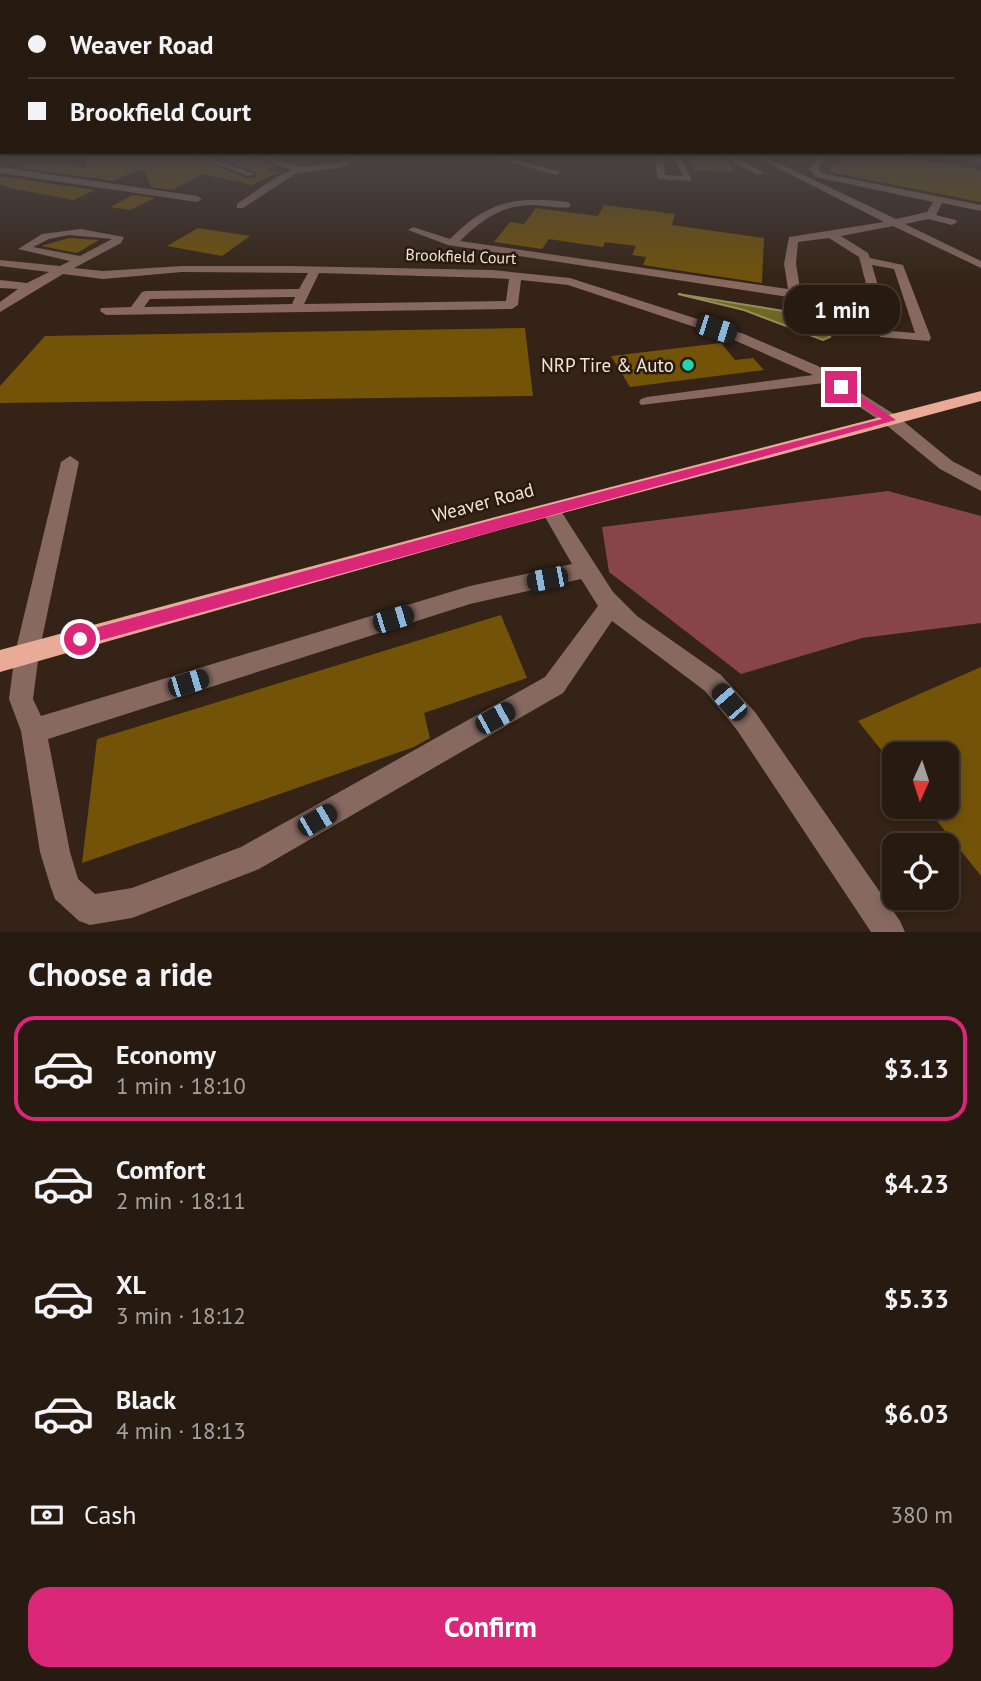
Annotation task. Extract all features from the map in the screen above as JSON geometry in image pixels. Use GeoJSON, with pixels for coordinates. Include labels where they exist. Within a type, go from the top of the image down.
{"type":"FeatureCollection","features":[{"type":"Feature","properties":{"kind":"main road","name":"Weaver Road"},"geometry":{"type":"LineString","coordinates":[[0,661],[550,510],[981,396]]}},
{"type":"Feature","properties":{"kind":"street"},"geometry":{"type":"LineString","coordinates":[[240,206],[250,198]]}},
{"type":"Feature","properties":{"kind":"street"},"geometry":{"type":"LineString","coordinates":[[845,198],[981,265]]}},
{"type":"Feature","properties":{"kind":"street"},"geometry":{"type":"LineString","coordinates":[[931,198],[981,208]]}},
{"type":"Feature","properties":{"kind":"street"},"geometry":{"type":"LineString","coordinates":[[929,216],[939,200]]}},
{"type":"Feature","properties":{"kind":"street"},"geometry":{"type":"LineString","coordinates":[[453,242],[474,219],[495,208],[520,203],[567,205]]}},
{"type":"Feature","properties":{"kind":"street"},"geometry":{"type":"LineString","coordinates":[[413,230],[453,242],[794,294],[790,264],[793,239],[831,235],[929,216],[953,222]]}},
{"type":"Feature","properties":{"kind":"street"},"geometry":{"type":"LineString","coordinates":[[0,308],[29,287],[83,260],[117,241],[119,237],[73,230],[55,232],[23,250],[83,260]]}},
{"type":"Feature","properties":{"kind":"street"},"geometry":{"type":"LineString","coordinates":[[831,235],[864,255],[865,260],[885,334],[924,338],[899,267],[865,260]]}},
{"type":"Feature","properties":{"kind":"street","name":"Brookfield Court"},"geometry":{"type":"LineString","coordinates":[[0,263],[103,275],[182,270],[315,270],[515,275],[570,282],[702,324],[767,348],[827,378],[891,420],[946,465],[976,476]]}},
{"type":"Feature","properties":{"kind":"street"},"geometry":{"type":"LineString","coordinates":[[296,307],[315,270]]}},
{"type":"Feature","properties":{"kind":"street"},"geometry":{"type":"LineString","coordinates":[[106,311],[512,306],[515,275]]}},
{"type":"Feature","properties":{"kind":"street"},"geometry":{"type":"LineString","coordinates":[[0,284],[29,287]]}},
{"type":"Feature","properties":{"kind":"street"},"geometry":{"type":"LineString","coordinates":[[134,310],[146,296],[303,293]]}},
{"type":"Feature","properties":{"kind":"street"},"geometry":{"type":"LineString","coordinates":[[221,309],[229,294]]}},
{"type":"Feature","properties":{"kind":"street"},"geometry":{"type":"LineString","coordinates":[[647,402],[827,378]]}},
{"type":"Feature","properties":{"kind":"street"},"geometry":{"type":"LineString","coordinates":[[70,462],[27,653],[21,699],[34,731],[55,852],[66,888],[90,910],[132,903],[249,859],[554,685],[611,605]]}},
{"type":"Feature","properties":{"kind":"street"},"geometry":{"type":"LineString","coordinates":[[550,510],[611,605],[629,623],[713,683],[746,721],[889,932]]}},
{"type":"Feature","properties":{"kind":"street"},"geometry":{"type":"LineString","coordinates":[[34,731],[470,595],[587,569]]}},
{"type":"Feature","properties":{"kind":"shaded area"},"geometry":{"type":"Polygon","coordinates":[[[678,294],[796,313],[815,321],[830,337],[823,340],[744,310],[678,294]]]}},
{"type":"Feature","properties":{"kind":"shaded area"},"geometry":{"type":"Polygon","coordinates":[[[888,491],[981,516],[981,623],[862,638],[741,674],[609,572],[602,527],[888,491]]]}},
{"type":"Feature","properties":{"kind":"building"},"geometry":{"type":"Polygon","coordinates":[[[126,198],[154,198],[130,210],[110,207],[126,198]]]}},
{"type":"Feature","properties":{"kind":"building"},"geometry":{"type":"Polygon","coordinates":[[[963,198],[981,198],[981,202],[963,198]]]}},
{"type":"Feature","properties":{"kind":"building"},"geometry":{"type":"Polygon","coordinates":[[[604,205],[675,214],[672,225],[764,238],[762,283],[643,265],[646,257],[632,255],[636,246],[605,242],[603,247],[549,239],[542,249],[494,242],[510,222],[524,224],[536,208],[598,216],[604,205]]]}},
{"type":"Feature","properties":{"kind":"building"},"geometry":{"type":"Polygon","coordinates":[[[198,228],[250,236],[222,256],[167,246],[198,228]]]}},
{"type":"Feature","properties":{"kind":"building"},"geometry":{"type":"Polygon","coordinates":[[[69,238],[99,240],[77,253],[41,246],[69,238]]]}},
{"type":"Feature","properties":{"kind":"building"},"geometry":{"type":"Polygon","coordinates":[[[525,328],[533,396],[0,403],[0,386],[45,336],[525,328]]]}},
{"type":"Feature","properties":{"kind":"building","name":"NRP Tire & Auto"},"geometry":{"type":"Polygon","coordinates":[[[721,343],[735,360],[753,358],[764,370],[630,387],[611,356],[721,343]]]}},
{"type":"Feature","properties":{"kind":"building"},"geometry":{"type":"Polygon","coordinates":[[[501,615],[527,678],[424,713],[430,738],[414,747],[82,863],[97,739],[501,615]]]}},
{"type":"Feature","properties":{"kind":"building"},"geometry":{"type":"Polygon","coordinates":[[[981,667],[981,876],[959,848],[959,833],[947,833],[936,819],[959,819],[959,742],[882,742],[882,751],[858,721],[981,667]]]}},
{"type":"Feature","properties":{"kind":"place","name":"NRP Tire & Auto"},"geometry":{"type":"Point","coordinates":[688,365]}},
{"type":"Feature","properties":{"kind":"route"},"geometry":{"type":"LineString","coordinates":[[80,639],[503,522],[891,420],[841,387]]}}]}
